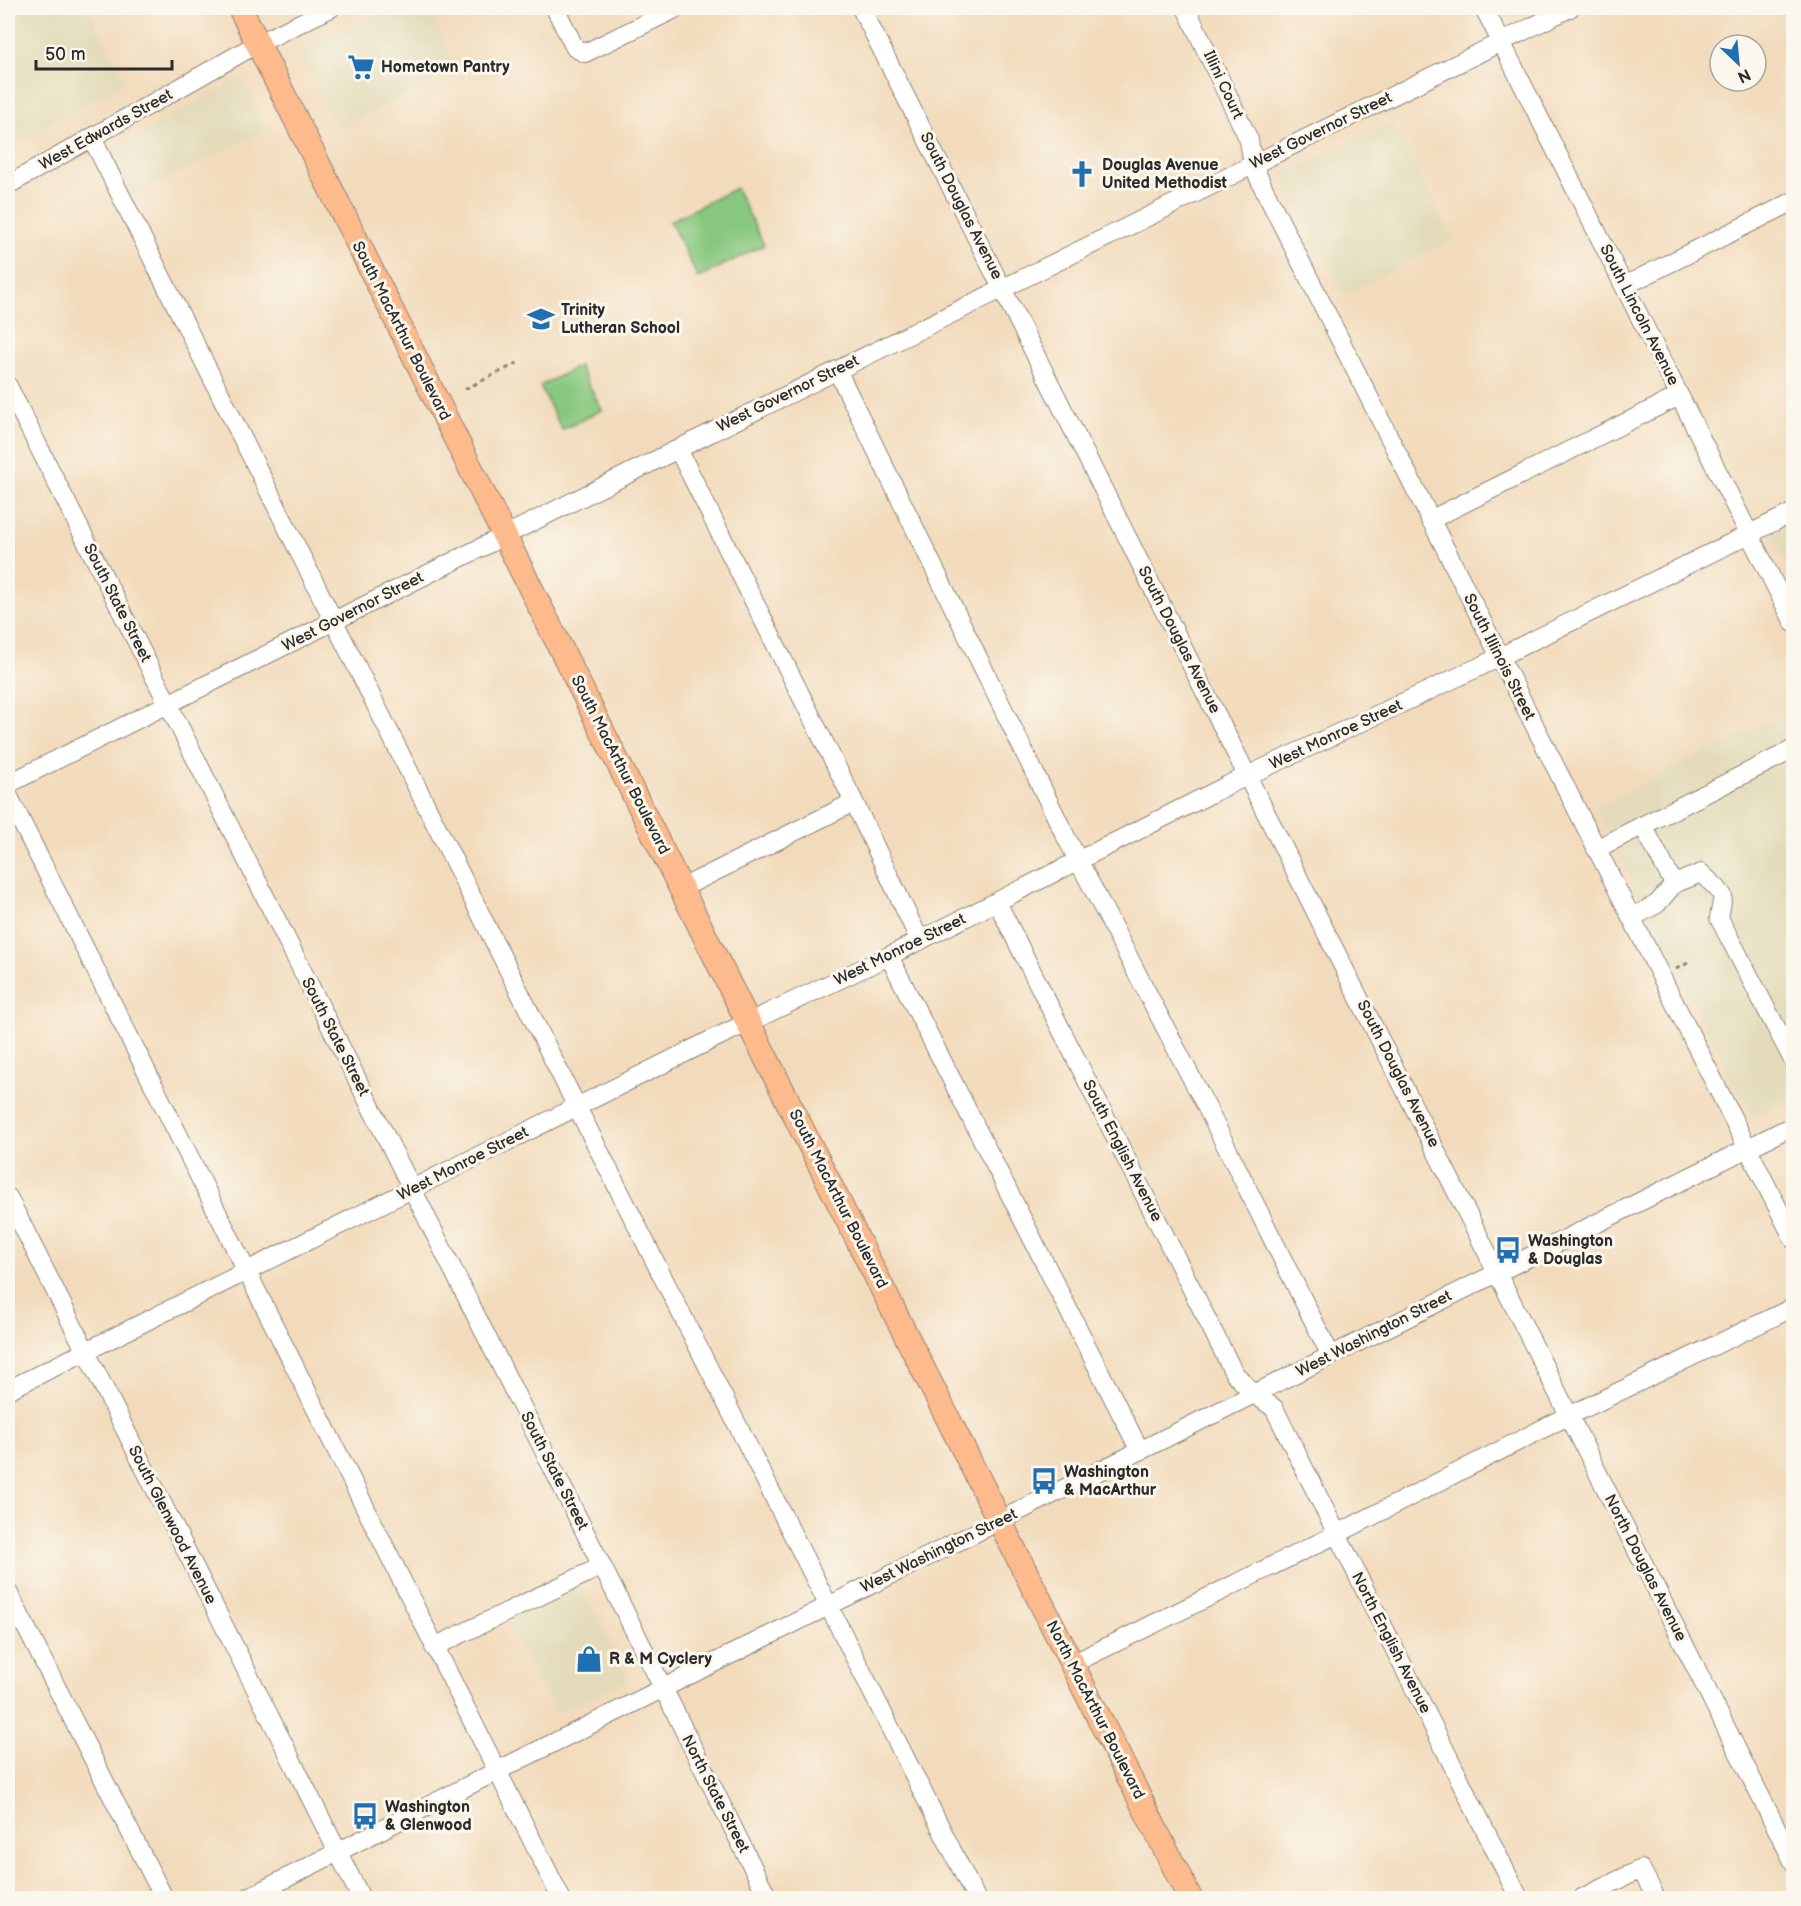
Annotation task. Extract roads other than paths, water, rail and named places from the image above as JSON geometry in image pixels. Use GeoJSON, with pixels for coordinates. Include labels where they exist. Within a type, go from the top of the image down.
{"type":"FeatureCollection","features":[{"type":"Feature","properties":{"kind":"main road","name":"South MacArthur Boulevard"},"geometry":{"type":"LineString","coordinates":[[240,8],[1000,1521]]}},
{"type":"Feature","properties":{"kind":"main road","name":"North MacArthur Boulevard"},"geometry":{"type":"LineString","coordinates":[[1000,1521],[1187,1897]]}},
{"type":"Feature","properties":{"kind":"street","name":"West Edwards Street"},"geometry":{"type":"LineString","coordinates":[[8,185],[258,44],[332,8]]}},
{"type":"Feature","properties":{"kind":"street"},"geometry":{"type":"LineString","coordinates":[[555,8],[575,48],[585,53],[677,8]]}},
{"type":"Feature","properties":{"kind":"street","name":"South Douglas Avenue"},"geometry":{"type":"LineString","coordinates":[[861,8],[1498,1272]]}},
{"type":"Feature","properties":{"kind":"street","name":"Illini Court"},"geometry":{"type":"LineString","coordinates":[[1186,8],[1248,140],[1253,165]]}},
{"type":"Feature","properties":{"kind":"street","name":"South Lincoln Avenue"},"geometry":{"type":"LineString","coordinates":[[1484,8],[1794,623]]}},
{"type":"Feature","properties":{"kind":"street","name":"West Governor Street"},"geometry":{"type":"LineString","coordinates":[[8,784],[837,370],[1570,8]]}},
{"type":"Feature","properties":{"kind":"street"},"geometry":{"type":"LineString","coordinates":[[92,138],[976,1899]]}},
{"type":"Feature","properties":{"kind":"street","name":"South Illinois Street"},"geometry":{"type":"LineString","coordinates":[[1253,165],[1794,1240]]}},
{"type":"Feature","properties":{"kind":"street"},"geometry":{"type":"LineString","coordinates":[[1624,286],[1794,201]]}},
{"type":"Feature","properties":{"kind":"street"},"geometry":{"type":"LineString","coordinates":[[837,370],[1078,861],[1205,1104],[1331,1356]]}},
{"type":"Feature","properties":{"kind":"street","name":"South State Street"},"geometry":{"type":"LineString","coordinates":[[8,386],[663,1689]]}},
{"type":"Feature","properties":{"kind":"street"},"geometry":{"type":"LineString","coordinates":[[1430,520],[1679,396]]}},
{"type":"Feature","properties":{"kind":"street"},"geometry":{"type":"LineString","coordinates":[[678,449],[854,802],[920,941]]}},
{"type":"Feature","properties":{"kind":"street","name":"West Monroe Street"},"geometry":{"type":"LineString","coordinates":[[8,1390],[748,1022],[920,941],[1248,776],[1794,513]]}},
{"type":"Feature","properties":{"kind":"street"},"geometry":{"type":"LineString","coordinates":[[1596,849],[1794,749]]}},
{"type":"Feature","properties":{"kind":"street"},"geometry":{"type":"LineString","coordinates":[[8,795],[561,1899]]}},
{"type":"Feature","properties":{"kind":"street"},"geometry":{"type":"LineString","coordinates":[[682,888],[854,802]]}},
{"type":"Feature","properties":{"kind":"street"},"geometry":{"type":"LineString","coordinates":[[1643,826],[1674,884]]}},
{"type":"Feature","properties":{"kind":"street"},"geometry":{"type":"LineString","coordinates":[[1631,918],[1658,904],[1674,884],[1701,873],[1723,896],[1719,918],[1794,1062]]}},
{"type":"Feature","properties":{"kind":"street","name":"South English Avenue"},"geometry":{"type":"LineString","coordinates":[[997,902],[1234,1373],[1254,1394]]}},
{"type":"Feature","properties":{"kind":"street"},"geometry":{"type":"LineString","coordinates":[[889,956],[1140,1451]]}},
{"type":"Feature","properties":{"kind":"street","name":"West Washington Street"},"geometry":{"type":"LineString","coordinates":[[247,1899],[497,1771],[1794,1125]]}},
{"type":"Feature","properties":{"kind":"street","name":"South Glenwood Avenue"},"geometry":{"type":"LineString","coordinates":[[8,1197],[361,1899]]}},
{"type":"Feature","properties":{"kind":"street","name":"North Douglas Avenue"},"geometry":{"type":"LineString","coordinates":[[1498,1272],[1794,1863]]}},
{"type":"Feature","properties":{"kind":"street"},"geometry":{"type":"LineString","coordinates":[[1072,1664],[1794,1307]]}},
{"type":"Feature","properties":{"kind":"street","name":"North English Avenue"},"geometry":{"type":"LineString","coordinates":[[1254,1394],[1274,1408],[1519,1899]]}},
{"type":"Feature","properties":{"kind":"street"},"geometry":{"type":"LineString","coordinates":[[434,1647],[602,1566]]}},
{"type":"Feature","properties":{"kind":"street"},"geometry":{"type":"LineString","coordinates":[[8,1592],[164,1899]]}},
{"type":"Feature","properties":{"kind":"street","name":"North State Street"},"geometry":{"type":"LineString","coordinates":[[663,1689],[768,1899]]}},
{"type":"Feature","properties":{"kind":"street"},"geometry":{"type":"LineString","coordinates":[[1582,1899],[1641,1869],[1656,1899]]}},
{"type":"Feature","properties":{"kind":"place","name":"Hometown Pantry"},"geometry":{"type":"Point","coordinates":[361,67]}},
{"type":"Feature","properties":{"kind":"place","name":"Douglas Avenue United Methodist"},"geometry":{"type":"Point","coordinates":[1082,174]}},
{"type":"Feature","properties":{"kind":"place","name":"Trinity Lutheran School"},"geometry":{"type":"Point","coordinates":[541,319]}},
{"type":"Feature","properties":{"kind":"place","name":"Washington & Douglas"},"geometry":{"type":"Point","coordinates":[1508,1250]}},
{"type":"Feature","properties":{"kind":"place","name":"Washington & MacArthur"},"geometry":{"type":"Point","coordinates":[1044,1481]}},
{"type":"Feature","properties":{"kind":"place","name":"R & M Cyclery"},"geometry":{"type":"Point","coordinates":[589,1659]}},
{"type":"Feature","properties":{"kind":"place","name":"Washington & Glenwood"},"geometry":{"type":"Point","coordinates":[365,1816]}}]}
